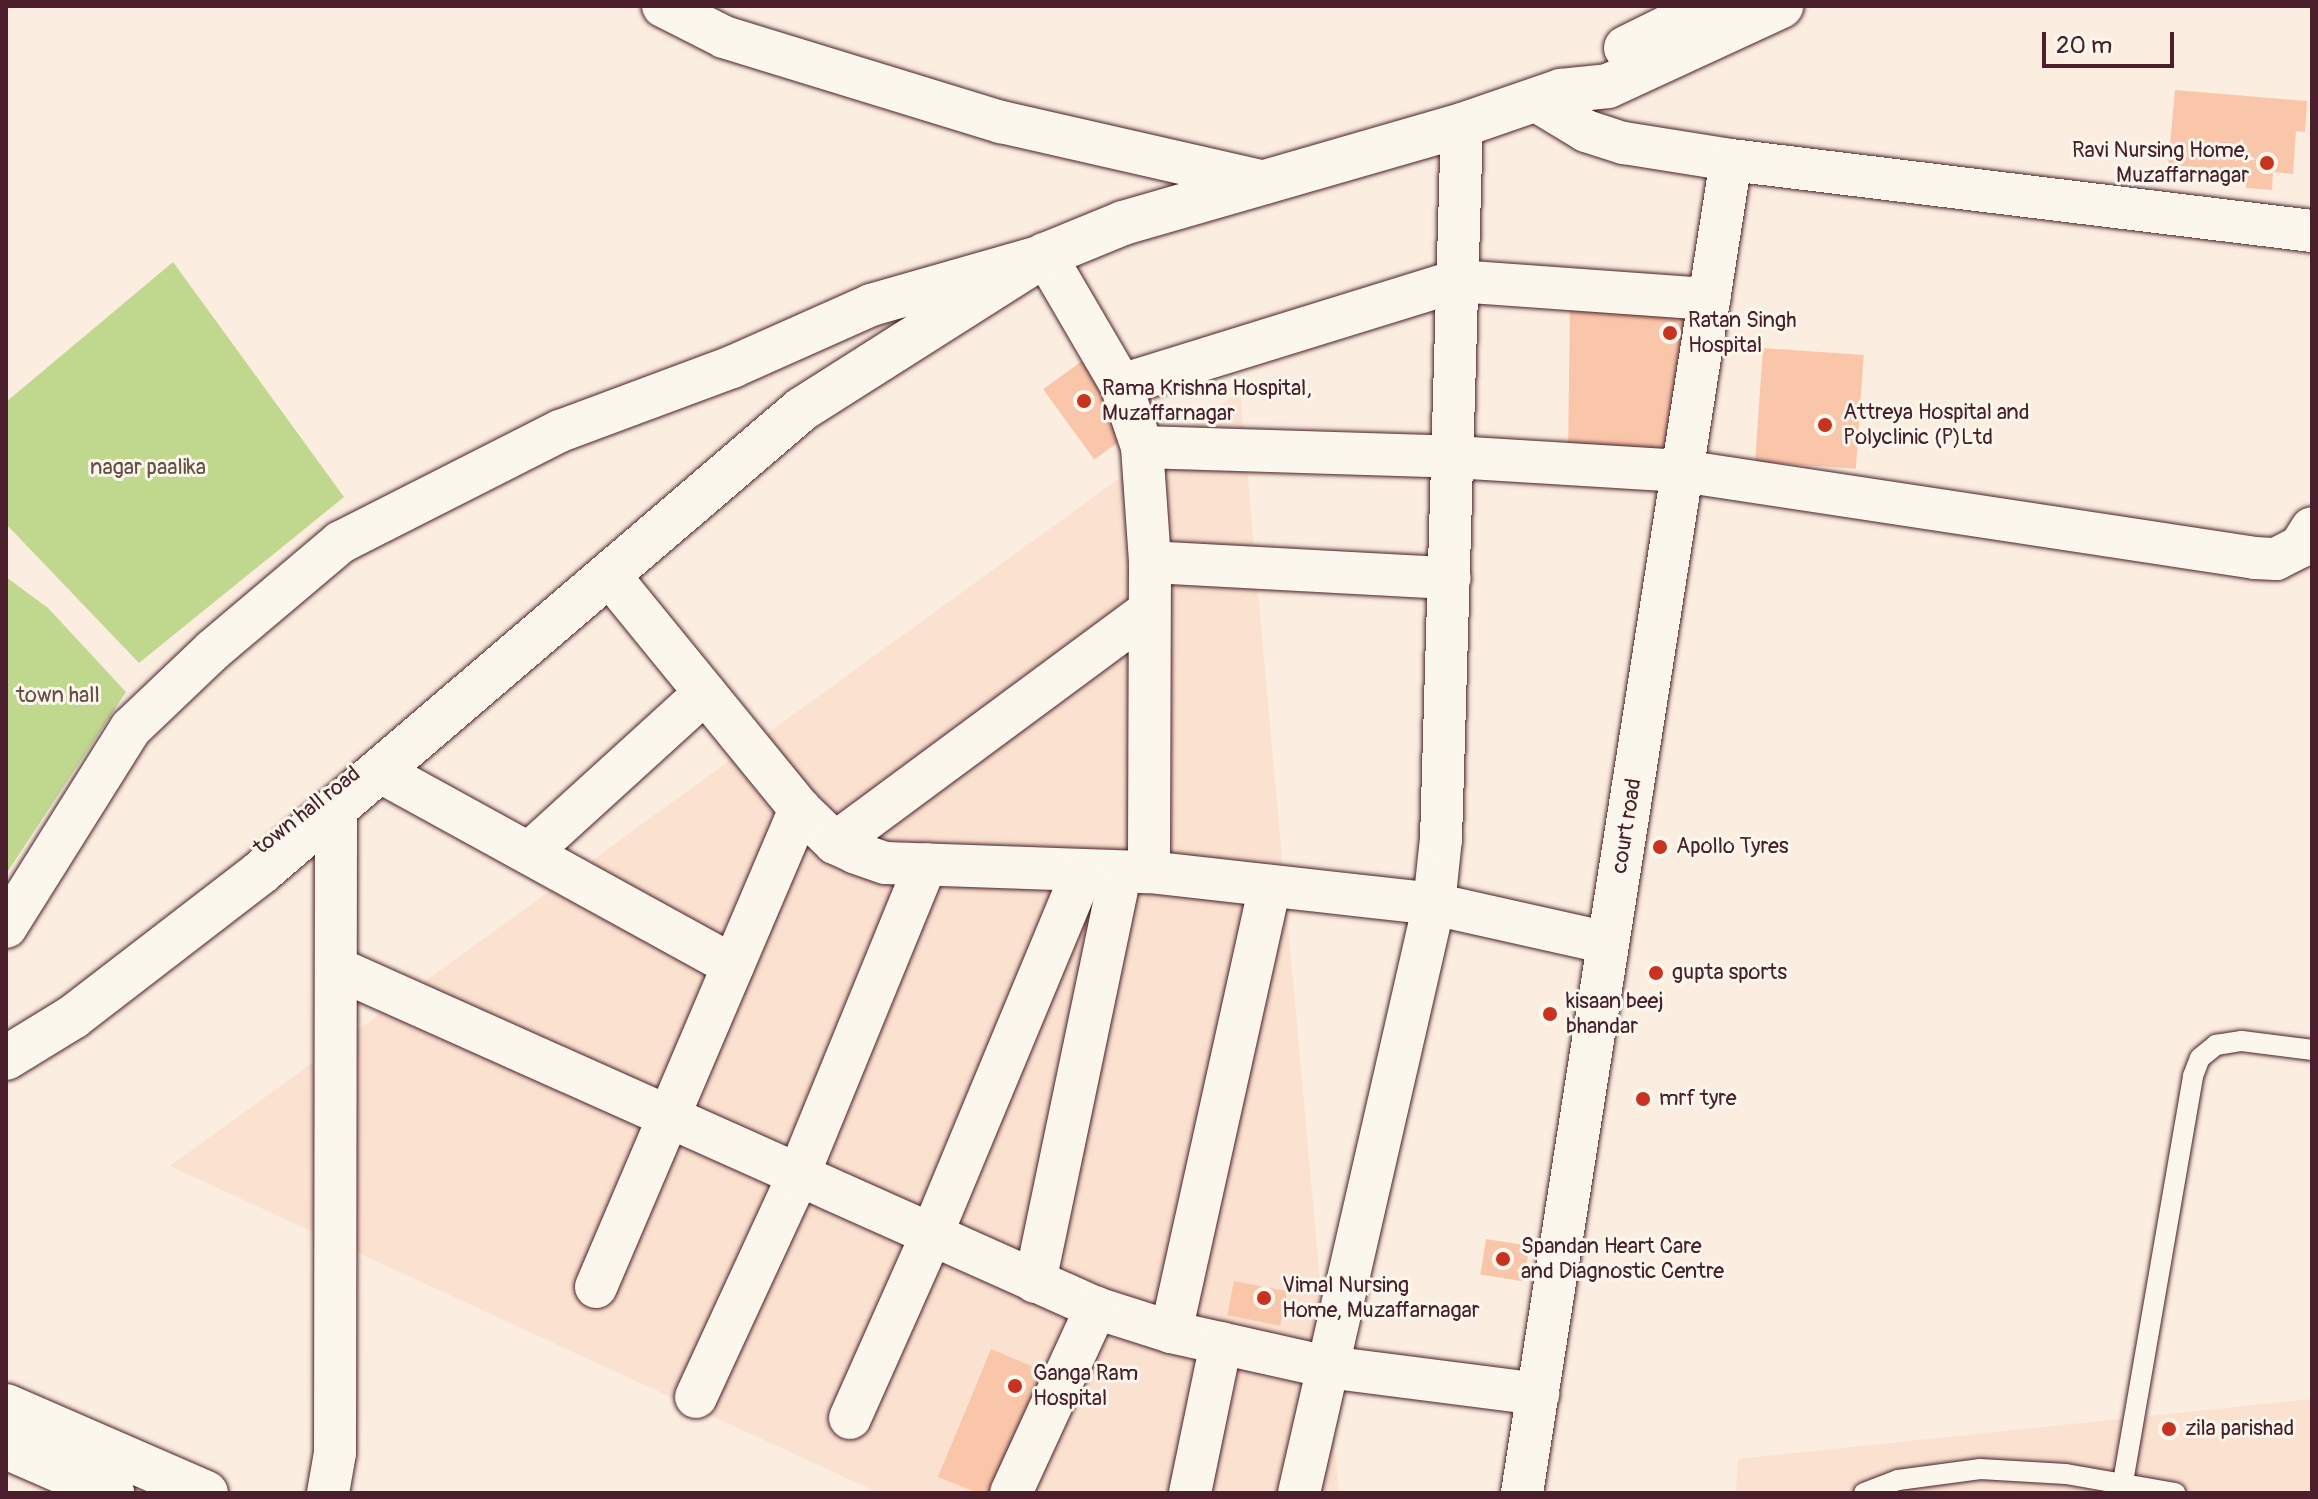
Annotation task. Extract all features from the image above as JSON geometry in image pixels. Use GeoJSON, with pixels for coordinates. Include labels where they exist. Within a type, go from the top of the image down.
{"type":"FeatureCollection","features":[{"type":"Feature","properties":{"kind":"main road"},"geometry":{"type":"LineString","coordinates":[[1548,96],[1600,61],[1711,6]]}},
{"type":"Feature","properties":{"kind":"main road"},"geometry":{"type":"LineString","coordinates":[[6,1058],[73,1017],[260,873],[802,409],[1045,255],[1123,223],[1462,125],[1548,96],[1608,86],[1781,6]]}},
{"type":"Feature","properties":{"kind":"main road"},"geometry":{"type":"LineString","coordinates":[[6,1406],[206,1493]]}},
{"type":"Feature","properties":{"kind":"main road"},"geometry":{"type":"LineString","coordinates":[[6,1447],[112,1493]]}},
{"type":"Feature","properties":{"kind":"street"},"geometry":{"type":"LineString","coordinates":[[663,6],[724,37],[1001,122],[1266,182]]}},
{"type":"Feature","properties":{"kind":"street"},"geometry":{"type":"LineString","coordinates":[[1548,96],[1586,131],[1624,143],[1731,160],[2312,231]]}},
{"type":"Feature","properties":{"kind":"street"},"geometry":{"type":"LineString","coordinates":[[1299,1493],[1434,904],[1441,839],[1462,125]]}},
{"type":"Feature","properties":{"kind":"street","name":"court road"},"geometry":{"type":"LineString","coordinates":[[1522,1493],[1731,160]]}},
{"type":"Feature","properties":{"kind":"street"},"geometry":{"type":"LineString","coordinates":[[6,927],[131,728],[213,650],[341,542],[560,431],[732,367],[871,305],[1045,255],[1121,385],[1142,447],[1150,562],[1149,611],[1117,871],[1035,1282]]}},
{"type":"Feature","properties":{"kind":"street"},"geometry":{"type":"LineString","coordinates":[[1121,385],[1457,281],[1709,299]]}},
{"type":"Feature","properties":{"kind":"street"},"geometry":{"type":"LineString","coordinates":[[1142,447],[1454,457],[1682,471],[2255,558],[2276,559],[2300,547],[2312,528]]}},
{"type":"Feature","properties":{"kind":"street"},"geometry":{"type":"LineString","coordinates":[[1150,562],[1450,578]]}},
{"type":"Feature","properties":{"kind":"street"},"geometry":{"type":"LineString","coordinates":[[609,575],[800,809],[835,843],[885,863],[1117,871],[1434,904],[1608,943]]}},
{"type":"Feature","properties":{"kind":"street","name":"town hall road"},"geometry":{"type":"LineString","coordinates":[[6,1047],[609,575]]}},
{"type":"Feature","properties":{"kind":"street"},"geometry":{"type":"LineString","coordinates":[[835,843],[1149,611]]}},
{"type":"Feature","properties":{"kind":"street"},"geometry":{"type":"LineString","coordinates":[[529,853],[705,693]]}},
{"type":"Feature","properties":{"kind":"street"},"geometry":{"type":"LineString","coordinates":[[379,771],[733,966]]}},
{"type":"Feature","properties":{"kind":"street"},"geometry":{"type":"LineString","coordinates":[[328,1493],[335,1453],[336,808]]}},
{"type":"Feature","properties":{"kind":"street"},"geometry":{"type":"LineString","coordinates":[[596,1287],[800,809]]}},
{"type":"Feature","properties":{"kind":"street"},"geometry":{"type":"LineString","coordinates":[[696,1397],[798,1176],[926,864]]}},
{"type":"Feature","properties":{"kind":"street"},"geometry":{"type":"LineString","coordinates":[[850,1418],[931,1236],[1117,871]]}},
{"type":"Feature","properties":{"kind":"street"},"geometry":{"type":"LineString","coordinates":[[1171,1332],[1270,886]]}},
{"type":"Feature","properties":{"kind":"street"},"geometry":{"type":"LineString","coordinates":[[336,968],[1096,1308],[1171,1332],[1328,1367],[1538,1394]]}},
{"type":"Feature","properties":{"kind":"street"},"geometry":{"type":"LineString","coordinates":[[1011,1493],[1096,1308]]}},
{"type":"Feature","properties":{"kind":"street"},"geometry":{"type":"LineString","coordinates":[[1190,1493],[1221,1343]]}},
{"type":"Feature","properties":{"kind":"lane"},"geometry":{"type":"LineString","coordinates":[[2123,1482],[2193,1076],[2200,1058],[2216,1045],[2242,1041],[2312,1050]]}},
{"type":"Feature","properties":{"kind":"lane"},"geometry":{"type":"LineString","coordinates":[[1864,1493],[1898,1480],[1980,1469],[2066,1474],[2175,1493]]}},
{"type":"Feature","properties":{"kind":"shaded area"},"geometry":{"type":"Polygon","coordinates":[[[1240,391],[1339,1493],[879,1493],[170,1166],[1240,391]]]}},
{"type":"Feature","properties":{"kind":"shaded area","name":"zila parishad"},"geometry":{"type":"Polygon","coordinates":[[[2312,1399],[2312,1493],[1736,1493],[1738,1459],[2312,1399]]]}},
{"type":"Feature","properties":{"kind":"green space","name":"nagar paalika"},"geometry":{"type":"Polygon","coordinates":[[[173,262],[344,497],[139,663],[6,524],[6,402],[173,262]]]}},
{"type":"Feature","properties":{"kind":"green space","name":"town hall"},"geometry":{"type":"Polygon","coordinates":[[[6,577],[48,608],[126,692],[6,874],[6,577]]]}},
{"type":"Feature","properties":{"kind":"building"},"geometry":{"type":"Polygon","coordinates":[[[2175,90],[2307,101],[2305,132],[2296,131],[2293,174],[2273,172],[2272,190],[2246,188],[2247,171],[2168,165],[2175,90]]]}},
{"type":"Feature","properties":{"kind":"building"},"geometry":{"type":"Polygon","coordinates":[[[1570,305],[1700,310],[1683,431],[1659,452],[1568,455],[1570,305]]]}},
{"type":"Feature","properties":{"kind":"building"},"geometry":{"type":"Polygon","coordinates":[[[1763,348],[1864,355],[1856,469],[1755,462],[1763,348]]]}},
{"type":"Feature","properties":{"kind":"building"},"geometry":{"type":"Polygon","coordinates":[[[1082,361],[1133,431],[1094,460],[1043,389],[1082,361]]]}},
{"type":"Feature","properties":{"kind":"building"},"geometry":{"type":"Polygon","coordinates":[[[1486,1239],[1529,1246],[1524,1281],[1480,1275],[1486,1239]]]}},
{"type":"Feature","properties":{"kind":"building"},"geometry":{"type":"Polygon","coordinates":[[[1234,1281],[1287,1291],[1280,1326],[1227,1315],[1234,1281]]]}},
{"type":"Feature","properties":{"kind":"building"},"geometry":{"type":"Polygon","coordinates":[[[991,1349],[1057,1377],[1008,1493],[978,1493],[938,1477],[991,1349]]]}},
{"type":"Feature","properties":{"kind":"place","name":"Ravi Nursing Home, Muzaffarnagar"},"geometry":{"type":"Point","coordinates":[2267,163]}},
{"type":"Feature","properties":{"kind":"place","name":"Ratan Singh Hospital"},"geometry":{"type":"Point","coordinates":[1670,333]}},
{"type":"Feature","properties":{"kind":"place","name":"Rama Krishna Hospital, Muzaffarnagar"},"geometry":{"type":"Point","coordinates":[1084,401]}},
{"type":"Feature","properties":{"kind":"place","name":"Attreya Hospital and Polyclinic (P)Ltd"},"geometry":{"type":"Point","coordinates":[1825,425]}},
{"type":"Feature","properties":{"kind":"place","name":"Apollo Tyres"},"geometry":{"type":"Point","coordinates":[1660,847]}},
{"type":"Feature","properties":{"kind":"place","name":"gupta sports"},"geometry":{"type":"Point","coordinates":[1656,973]}},
{"type":"Feature","properties":{"kind":"place","name":"kisaan beej bhandar"},"geometry":{"type":"Point","coordinates":[1550,1014]}},
{"type":"Feature","properties":{"kind":"place","name":"mrf tyre"},"geometry":{"type":"Point","coordinates":[1643,1099]}},
{"type":"Feature","properties":{"kind":"place","name":"Spandan Heart Care and Diagnostic Centre"},"geometry":{"type":"Point","coordinates":[1503,1259]}},
{"type":"Feature","properties":{"kind":"place","name":"Vimal Nursing Home, Muzaffarnagar"},"geometry":{"type":"Point","coordinates":[1264,1298]}},
{"type":"Feature","properties":{"kind":"place","name":"Ganga Ram Hospital"},"geometry":{"type":"Point","coordinates":[1015,1386]}},
{"type":"Feature","properties":{"kind":"place","name":"zila parishad"},"geometry":{"type":"Point","coordinates":[2169,1429]}}]}
